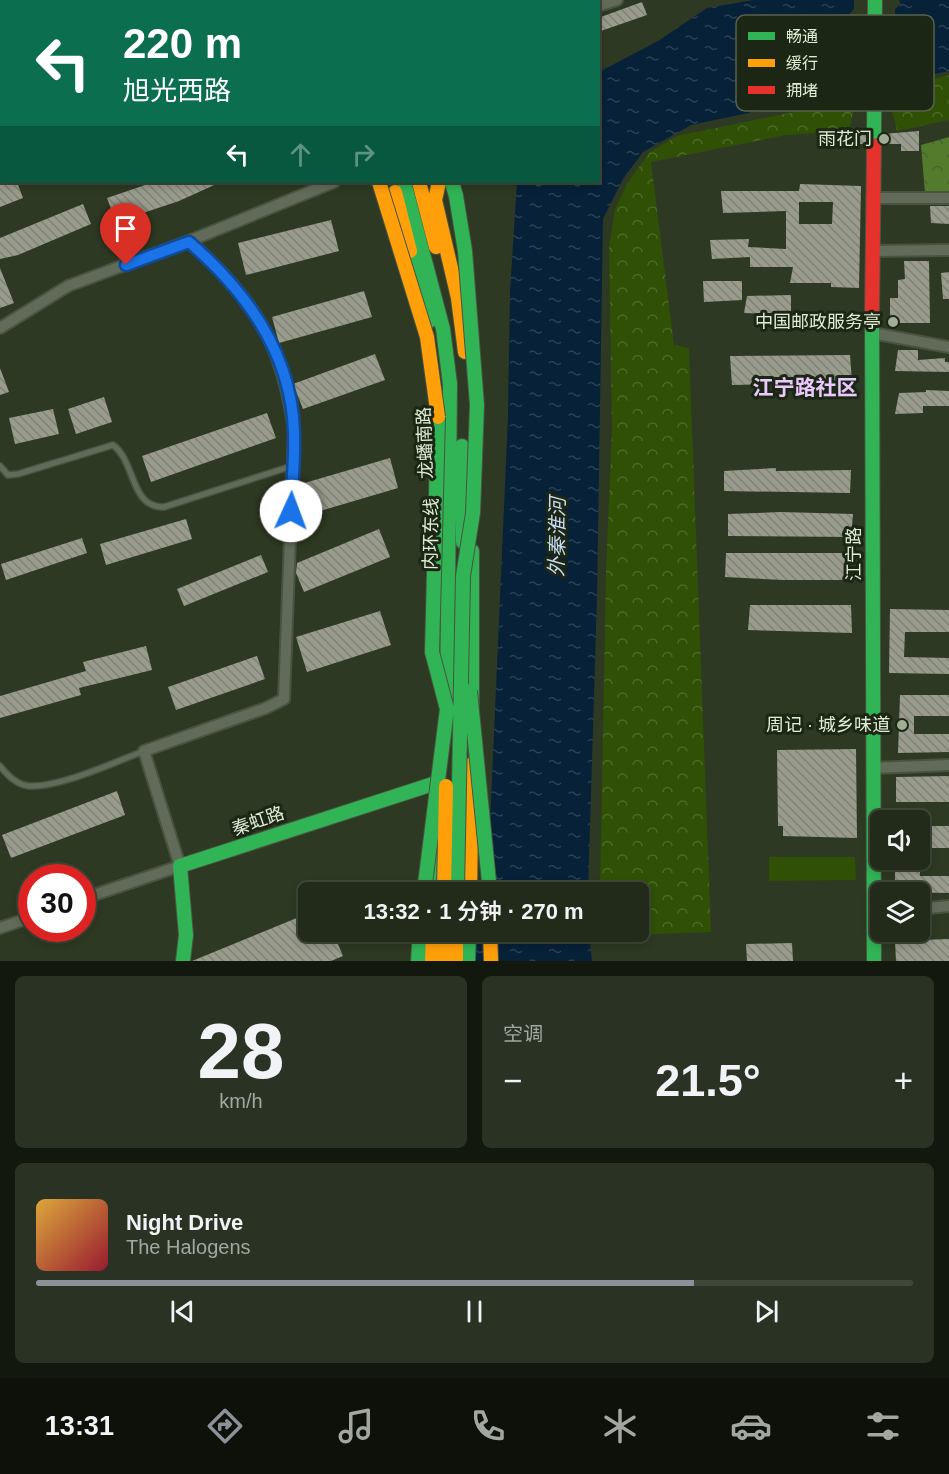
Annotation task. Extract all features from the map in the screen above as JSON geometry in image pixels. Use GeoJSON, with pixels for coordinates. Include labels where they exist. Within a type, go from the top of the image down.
{"type":"FeatureCollection","features":[{"type":"Feature","properties":{"kind":"main road","name":"江宁路"},"geometry":{"type":"LineString","coordinates":[[875,0],[875,15]]}},
{"type":"Feature","properties":{"kind":"main road","name":"江宁路"},"geometry":{"type":"LineString","coordinates":[[874,111],[872,198],[873,768],[876,882]]}},
{"type":"Feature","properties":{"kind":"main road"},"geometry":{"type":"LineString","coordinates":[[379,183],[427,337],[438,405],[432,652],[447,709],[425,882]]}},
{"type":"Feature","properties":{"kind":"main road","name":"龙蟠南路"},"geometry":{"type":"LineString","coordinates":[[384,183],[410,251],[430,316],[441,373],[441,455],[445,504],[434,882]]}},
{"type":"Feature","properties":{"kind":"main road"},"geometry":{"type":"LineString","coordinates":[[392,183],[410,251]]}},
{"type":"Feature","properties":{"kind":"main road","name":"内环东线"},"geometry":{"type":"LineString","coordinates":[[404,183],[440,317],[450,384],[444,882]]}},
{"type":"Feature","properties":{"kind":"main road","name":"内环东线"},"geometry":{"type":"LineString","coordinates":[[419,183],[450,302],[459,362],[464,576],[457,882]]}},
{"type":"Feature","properties":{"kind":"main road"},"geometry":{"type":"LineString","coordinates":[[429,183],[458,298],[471,398],[470,882]]}},
{"type":"Feature","properties":{"kind":"main road"},"geometry":{"type":"LineString","coordinates":[[435,200],[439,183]]}},
{"type":"Feature","properties":{"kind":"main road"},"geometry":{"type":"LineString","coordinates":[[455,186],[465,251],[477,405],[473,513],[464,576]]}},
{"type":"Feature","properties":{"kind":"main road"},"geometry":{"type":"LineString","coordinates":[[463,652],[475,721],[489,882]]}},
{"type":"Feature","properties":{"kind":"main road","name":"秦虹路"},"geometry":{"type":"LineString","coordinates":[[180,866],[438,782],[472,782]]}},
{"type":"Feature","properties":{"kind":"main road"},"geometry":{"type":"LineString","coordinates":[[180,866],[186,935],[183,961]]}},
{"type":"Feature","properties":{"kind":"main road"},"geometry":{"type":"LineString","coordinates":[[418,961],[419,942]]}},
{"type":"Feature","properties":{"kind":"main road"},"geometry":{"type":"LineString","coordinates":[[432,961],[433,942]]}},
{"type":"Feature","properties":{"kind":"main road"},"geometry":{"type":"LineString","coordinates":[[442,961],[443,942]]}},
{"type":"Feature","properties":{"kind":"main road"},"geometry":{"type":"LineString","coordinates":[[456,942],[456,961]]}},
{"type":"Feature","properties":{"kind":"main road"},"geometry":{"type":"LineString","coordinates":[[468,961],[469,942]]}},
{"type":"Feature","properties":{"kind":"main road"},"geometry":{"type":"LineString","coordinates":[[490,942],[490,961]]}},
{"type":"Feature","properties":{"kind":"main road","name":"江宁路"},"geometry":{"type":"LineString","coordinates":[[874,961],[875,942]]}},
{"type":"Feature","properties":{"kind":"street"},"geometry":{"type":"LineString","coordinates":[[600,5],[617,0]]}},
{"type":"Feature","properties":{"kind":"street"},"geometry":{"type":"LineString","coordinates":[[0,328],[68,286],[189,242],[332,183]]}},
{"type":"Feature","properties":{"kind":"street"},"geometry":{"type":"LineString","coordinates":[[872,198],[949,198]]}},
{"type":"Feature","properties":{"kind":"street"},"geometry":{"type":"LineString","coordinates":[[96,894],[180,866],[144,751],[266,708],[284,699],[294,432],[280,360],[264,326],[248,304],[213,263],[189,242]]}},
{"type":"Feature","properties":{"kind":"street"},"geometry":{"type":"LineString","coordinates":[[872,251],[949,250]]}},
{"type":"Feature","properties":{"kind":"street"},"geometry":{"type":"LineString","coordinates":[[872,333],[949,347]]}},
{"type":"Feature","properties":{"kind":"street"},"geometry":{"type":"LineString","coordinates":[[873,768],[949,765]]}},
{"type":"Feature","properties":{"kind":"street"},"geometry":{"type":"LineString","coordinates":[[930,908],[949,906]]}},
{"type":"Feature","properties":{"kind":"street"},"geometry":{"type":"LineString","coordinates":[[0,928],[18,922]]}},
{"type":"Feature","properties":{"kind":"lane"},"geometry":{"type":"LineString","coordinates":[[0,466],[9,475],[18,474],[113,445],[123,452],[142,500],[153,507],[164,507],[293,465]]}},
{"type":"Feature","properties":{"kind":"lane"},"geometry":{"type":"LineString","coordinates":[[0,766],[8,777],[27,786],[48,785],[144,751]]}},
{"type":"Feature","properties":{"kind":"green space"},"geometry":{"type":"Polygon","coordinates":[[[949,75],[949,120],[897,131],[892,111],[934,111],[934,79],[949,75]]]}},
{"type":"Feature","properties":{"kind":"green space"},"geometry":{"type":"Polygon","coordinates":[[[798,111],[853,111],[849,131],[786,135],[651,162],[674,345],[689,348],[711,932],[649,934],[649,882],[600,882],[606,572],[612,429],[609,248],[615,209],[628,182],[650,152],[677,136],[798,111]]]}},
{"type":"Feature","properties":{"kind":"green space"},"geometry":{"type":"Polygon","coordinates":[[[949,137],[949,192],[925,193],[921,145],[949,137]]]}},
{"type":"Feature","properties":{"kind":"green space"},"geometry":{"type":"Polygon","coordinates":[[[769,857],[855,857],[856,880],[769,881],[769,857]]]}},
{"type":"Feature","properties":{"kind":"water","name":"外秦淮河"},"geometry":{"type":"Polygon","coordinates":[[[753,0],[949,0],[949,71],[934,74],[934,15],[736,15],[736,111],[758,111],[691,125],[643,152],[623,179],[603,219],[597,597],[588,882],[487,882],[508,416],[510,291],[517,183],[600,183],[600,71],[658,41],[707,8],[753,0]]]}},
{"type":"Feature","properties":{"kind":"water"},"geometry":{"type":"Polygon","coordinates":[[[469,942],[590,942],[592,961],[457,961],[469,942]]]}},
{"type":"Feature","properties":{"kind":"pier"},"geometry":{"type":"Polygon","coordinates":[[[854,0],[899,0],[901,4],[895,9],[895,15],[848,15],[854,9],[854,0]]]}},
{"type":"Feature","properties":{"kind":"building"},"geometry":{"type":"Polygon","coordinates":[[[642,2],[647,15],[600,31],[600,17],[642,2]]]}},
{"type":"Feature","properties":{"kind":"building","name":"雨花门"},"geometry":{"type":"Polygon","coordinates":[[[919,131],[919,151],[901,151],[901,144],[883,144],[879,139],[883,134],[919,131]]]}},
{"type":"Feature","properties":{"kind":"building"},"geometry":{"type":"Polygon","coordinates":[[[848,133],[865,133],[869,139],[865,144],[848,144],[848,133]]]}},
{"type":"Feature","properties":{"kind":"building"},"geometry":{"type":"Polygon","coordinates":[[[0,183],[17,183],[23,198],[0,207],[0,183]]]}},
{"type":"Feature","properties":{"kind":"building"},"geometry":{"type":"Polygon","coordinates":[[[151,183],[219,183],[179,201],[116,222],[107,198],[151,183]]]}},
{"type":"Feature","properties":{"kind":"building"},"geometry":{"type":"Polygon","coordinates":[[[800,184],[861,186],[859,288],[831,287],[831,283],[790,283],[793,267],[750,267],[750,257],[712,259],[710,240],[749,239],[748,247],[786,249],[786,211],[723,213],[721,191],[799,191],[800,184]],[[799,202],[799,224],[832,224],[833,202],[799,202]]]}},
{"type":"Feature","properties":{"kind":"building"},"geometry":{"type":"Polygon","coordinates":[[[83,204],[91,224],[18,255],[0,259],[0,238],[83,204]]]}},
{"type":"Feature","properties":{"kind":"building"},"geometry":{"type":"Polygon","coordinates":[[[930,206],[949,206],[949,224],[931,223],[930,206]]]}},
{"type":"Feature","properties":{"kind":"building"},"geometry":{"type":"Polygon","coordinates":[[[331,220],[339,251],[246,275],[238,243],[331,220]]]}},
{"type":"Feature","properties":{"kind":"building"},"geometry":{"type":"Polygon","coordinates":[[[904,261],[929,261],[930,323],[890,323],[890,298],[898,298],[898,280],[905,279],[904,261]]]}},
{"type":"Feature","properties":{"kind":"building"},"geometry":{"type":"Polygon","coordinates":[[[0,268],[14,303],[0,308],[0,268]]]}},
{"type":"Feature","properties":{"kind":"building"},"geometry":{"type":"Polygon","coordinates":[[[949,272],[949,299],[943,299],[941,273],[949,272]]]}},
{"type":"Feature","properties":{"kind":"building"},"geometry":{"type":"Polygon","coordinates":[[[703,281],[742,281],[742,300],[704,302],[703,281]]]}},
{"type":"Feature","properties":{"kind":"building"},"geometry":{"type":"Polygon","coordinates":[[[364,291],[372,317],[279,343],[272,317],[364,291]]]}},
{"type":"Feature","properties":{"kind":"building"},"geometry":{"type":"Polygon","coordinates":[[[791,295],[791,315],[744,313],[747,296],[791,295]]]}},
{"type":"Feature","properties":{"kind":"building"},"geometry":{"type":"Polygon","coordinates":[[[898,350],[918,350],[918,360],[945,358],[945,362],[949,362],[949,372],[895,371],[898,350]]]}},
{"type":"Feature","properties":{"kind":"building"},"geometry":{"type":"Polygon","coordinates":[[[375,354],[385,380],[303,409],[293,384],[375,354]]]}},
{"type":"Feature","properties":{"kind":"building"},"geometry":{"type":"Polygon","coordinates":[[[850,355],[852,382],[732,385],[730,356],[850,355]]]}},
{"type":"Feature","properties":{"kind":"building"},"geometry":{"type":"Polygon","coordinates":[[[0,368],[9,392],[0,395],[0,368]]]}},
{"type":"Feature","properties":{"kind":"building"},"geometry":{"type":"Polygon","coordinates":[[[926,390],[949,391],[949,406],[923,406],[923,413],[895,414],[899,393],[926,392],[926,390]]]}},
{"type":"Feature","properties":{"kind":"building"},"geometry":{"type":"Polygon","coordinates":[[[104,397],[112,422],[76,434],[68,409],[104,397]]]}},
{"type":"Feature","properties":{"kind":"building"},"geometry":{"type":"Polygon","coordinates":[[[53,409],[59,434],[15,444],[9,418],[53,409]]]}},
{"type":"Feature","properties":{"kind":"building"},"geometry":{"type":"Polygon","coordinates":[[[267,413],[276,438],[151,482],[142,456],[267,413]]]}},
{"type":"Feature","properties":{"kind":"building"},"geometry":{"type":"Polygon","coordinates":[[[390,458],[398,488],[310,514],[301,484],[390,458]]]}},
{"type":"Feature","properties":{"kind":"building"},"geometry":{"type":"Polygon","coordinates":[[[776,468],[776,471],[851,470],[850,493],[724,491],[724,471],[776,468]]]}},
{"type":"Feature","properties":{"kind":"building"},"geometry":{"type":"Polygon","coordinates":[[[781,512],[853,514],[851,537],[728,536],[728,514],[781,512]]]}},
{"type":"Feature","properties":{"kind":"building"},"geometry":{"type":"Polygon","coordinates":[[[186,519],[192,539],[106,565],[100,544],[186,519]]]}},
{"type":"Feature","properties":{"kind":"building"},"geometry":{"type":"Polygon","coordinates":[[[379,529],[390,557],[304,592],[296,573],[297,563],[379,529]]]}},
{"type":"Feature","properties":{"kind":"building"},"geometry":{"type":"Polygon","coordinates":[[[82,538],[87,553],[6,580],[1,564],[82,538]]]}},
{"type":"Feature","properties":{"kind":"building"},"geometry":{"type":"Polygon","coordinates":[[[726,553],[852,553],[850,580],[725,577],[726,553]]]}},
{"type":"Feature","properties":{"kind":"building"},"geometry":{"type":"Polygon","coordinates":[[[261,555],[268,572],[184,606],[177,589],[261,555]]]}},
{"type":"Feature","properties":{"kind":"building"},"geometry":{"type":"Polygon","coordinates":[[[750,605],[851,605],[852,633],[748,630],[750,605]]]}},
{"type":"Feature","properties":{"kind":"building"},"geometry":{"type":"Polygon","coordinates":[[[890,609],[949,610],[949,632],[905,632],[904,657],[949,658],[949,674],[889,673],[890,609]]]}},
{"type":"Feature","properties":{"kind":"building"},"geometry":{"type":"Polygon","coordinates":[[[380,611],[391,645],[307,672],[296,637],[380,611]]]}},
{"type":"Feature","properties":{"kind":"building"},"geometry":{"type":"Polygon","coordinates":[[[146,646],[152,670],[79,688],[81,695],[0,718],[0,696],[86,671],[83,662],[146,646]]]}},
{"type":"Feature","properties":{"kind":"building"},"geometry":{"type":"Polygon","coordinates":[[[257,656],[265,679],[176,710],[168,687],[257,656]]]}},
{"type":"Feature","properties":{"kind":"building"},"geometry":{"type":"Polygon","coordinates":[[[900,695],[949,695],[949,716],[914,716],[914,734],[949,734],[949,752],[898,753],[900,695]]]}},
{"type":"Feature","properties":{"kind":"building"},"geometry":{"type":"Polygon","coordinates":[[[856,749],[857,838],[783,836],[783,826],[778,826],[777,750],[856,749]]]}},
{"type":"Feature","properties":{"kind":"building"},"geometry":{"type":"Polygon","coordinates":[[[949,776],[949,802],[896,802],[896,777],[949,776]]]}},
{"type":"Feature","properties":{"kind":"building"},"geometry":{"type":"Polygon","coordinates":[[[117,791],[125,815],[11,858],[2,835],[117,791]]]}},
{"type":"Feature","properties":{"kind":"building"},"geometry":{"type":"Polygon","coordinates":[[[930,826],[949,826],[949,848],[930,848],[930,826]]]}},
{"type":"Feature","properties":{"kind":"building"},"geometry":{"type":"Polygon","coordinates":[[[895,870],[920,870],[920,876],[949,876],[949,893],[930,893],[930,882],[895,882],[895,870]]]}},
{"type":"Feature","properties":{"kind":"building"},"geometry":{"type":"Polygon","coordinates":[[[298,918],[298,942],[337,942],[343,956],[331,961],[192,961],[298,918]]]}},
{"type":"Feature","properties":{"kind":"building"},"geometry":{"type":"Polygon","coordinates":[[[949,939],[949,961],[896,961],[895,942],[930,942],[930,940],[949,939]]]}},
{"type":"Feature","properties":{"kind":"building"},"geometry":{"type":"Polygon","coordinates":[[[792,943],[793,961],[747,961],[746,944],[792,943]]]}},
{"type":"Feature","properties":{"kind":"traffic: fast"},"geometry":{"type":"LineString","coordinates":[[875,0],[875,15]]}},
{"type":"Feature","properties":{"kind":"traffic: fast"},"geometry":{"type":"LineString","coordinates":[[874,111],[874,132]]}},
{"type":"Feature","properties":{"kind":"traffic: fast"},"geometry":{"type":"LineString","coordinates":[[404,183],[443,329],[450,384],[447,699]]}},
{"type":"Feature","properties":{"kind":"traffic: fast"},"geometry":{"type":"LineString","coordinates":[[452,183],[456,196]]}},
{"type":"Feature","properties":{"kind":"traffic: fast"},"geometry":{"type":"LineString","coordinates":[[456,196],[465,251],[477,405],[473,513],[463,576],[457,882]]}},
{"type":"Feature","properties":{"kind":"traffic: fast"},"geometry":{"type":"LineString","coordinates":[[406,239],[431,320]]}},
{"type":"Feature","properties":{"kind":"traffic: fast"},"geometry":{"type":"LineString","coordinates":[[872,315],[874,961]]}},
{"type":"Feature","properties":{"kind":"traffic: fast"},"geometry":{"type":"LineString","coordinates":[[425,882],[447,709],[432,652],[438,417]]}},
{"type":"Feature","properties":{"kind":"traffic: fast"},"geometry":{"type":"LineString","coordinates":[[462,446],[463,542]]}},
{"type":"Feature","properties":{"kind":"traffic: fast"},"geometry":{"type":"LineString","coordinates":[[472,551],[472,703]]}},
{"type":"Feature","properties":{"kind":"traffic: fast"},"geometry":{"type":"LineString","coordinates":[[470,691],[489,882]]}},
{"type":"Feature","properties":{"kind":"traffic: fast"},"geometry":{"type":"LineString","coordinates":[[183,961],[186,935],[180,866],[439,782]]}},
{"type":"Feature","properties":{"kind":"traffic: fast"},"geometry":{"type":"LineString","coordinates":[[434,882],[436,848]]}},
{"type":"Feature","properties":{"kind":"traffic: fast"},"geometry":{"type":"LineString","coordinates":[[418,961],[419,942]]}},
{"type":"Feature","properties":{"kind":"traffic: fast"},"geometry":{"type":"LineString","coordinates":[[468,961],[469,942]]}},
{"type":"Feature","properties":{"kind":"traffic: slow"},"geometry":{"type":"LineString","coordinates":[[379,183],[427,337],[438,417]]}},
{"type":"Feature","properties":{"kind":"traffic: slow"},"geometry":{"type":"LineString","coordinates":[[419,183],[436,247]]}},
{"type":"Feature","properties":{"kind":"traffic: slow"},"geometry":{"type":"LineString","coordinates":[[439,183],[435,200],[458,298],[465,352]]}},
{"type":"Feature","properties":{"kind":"traffic: slow"},"geometry":{"type":"LineString","coordinates":[[395,192],[410,251]]}},
{"type":"Feature","properties":{"kind":"traffic: slow"},"geometry":{"type":"LineString","coordinates":[[470,882],[472,764]]}},
{"type":"Feature","properties":{"kind":"traffic: slow"},"geometry":{"type":"LineString","coordinates":[[444,882],[446,786]]}},
{"type":"Feature","properties":{"kind":"traffic: slow"},"geometry":{"type":"LineString","coordinates":[[432,961],[433,942]]}},
{"type":"Feature","properties":{"kind":"traffic: slow"},"geometry":{"type":"LineString","coordinates":[[442,961],[443,942]]}},
{"type":"Feature","properties":{"kind":"traffic: slow"},"geometry":{"type":"LineString","coordinates":[[456,942],[456,961]]}},
{"type":"Feature","properties":{"kind":"traffic: slow"},"geometry":{"type":"LineString","coordinates":[[490,942],[491,961]]}},
{"type":"Feature","properties":{"kind":"traffic: jam"},"geometry":{"type":"LineString","coordinates":[[872,315],[874,146]]}},
{"type":"Feature","properties":{"kind":"place","name":"雨花门"},"geometry":{"type":"Point","coordinates":[884,139]}},
{"type":"Feature","properties":{"kind":"place","name":"中国邮政服务亭"},"geometry":{"type":"Point","coordinates":[893,322]}},
{"type":"Feature","properties":{"kind":"place","name":"周记 · 城乡味道"},"geometry":{"type":"Point","coordinates":[902,725]}},
{"type":"Feature","properties":{"kind":"district","name":"江宁路社区"},"geometry":{"type":"Point","coordinates":[805,387]}},
{"type":"Feature","properties":{"kind":"route"},"geometry":{"type":"LineString","coordinates":[[126,265],[189,242],[213,263],[264,326],[280,360],[291,405],[294,432],[291,511]]}}]}
